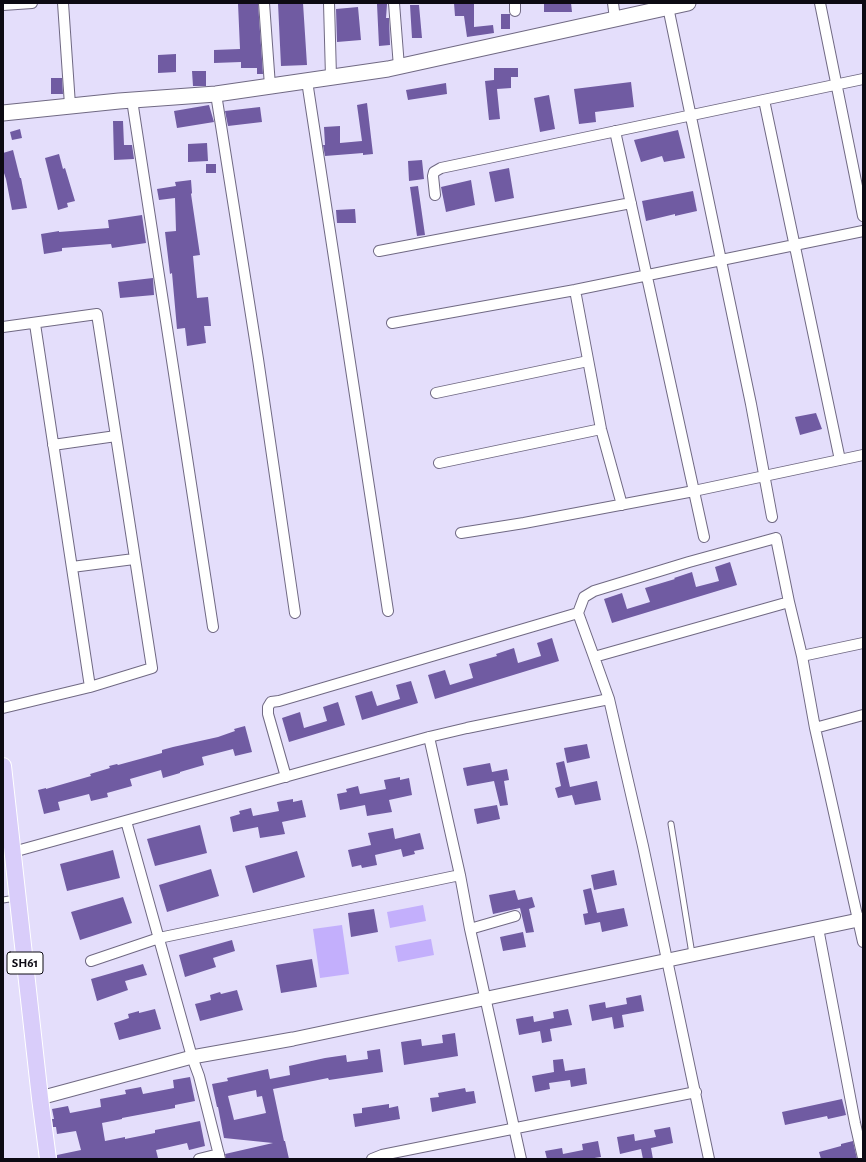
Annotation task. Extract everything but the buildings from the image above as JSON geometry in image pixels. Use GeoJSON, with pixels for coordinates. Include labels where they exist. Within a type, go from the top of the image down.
{"type":"FeatureCollection","features":[{"type":"Feature","properties":{"kind":"main road"},"geometry":{"type":"LineString","coordinates":[[3,113],[70,105],[216,94],[400,67],[688,3]]}},
{"type":"Feature","properties":{"kind":"main road","name":"SH61"},"geometry":{"type":"LineString","coordinates":[[3,766],[12,857],[11,899],[48,1159]]}},
{"type":"Feature","properties":{"kind":"street"},"geometry":{"type":"LineString","coordinates":[[3,5],[32,3]]}},
{"type":"Feature","properties":{"kind":"street"},"geometry":{"type":"LineString","coordinates":[[63,3],[70,105]]}},
{"type":"Feature","properties":{"kind":"street"},"geometry":{"type":"LineString","coordinates":[[264,3],[270,86]]}},
{"type":"Feature","properties":{"kind":"street"},"geometry":{"type":"LineString","coordinates":[[329,3],[331,77]]}},
{"type":"Feature","properties":{"kind":"street"},"geometry":{"type":"LineString","coordinates":[[394,3],[400,67]]}},
{"type":"Feature","properties":{"kind":"street"},"geometry":{"type":"LineString","coordinates":[[613,3],[615,19]]}},
{"type":"Feature","properties":{"kind":"street"},"geometry":{"type":"LineString","coordinates":[[820,3],[863,216]]}},
{"type":"Feature","properties":{"kind":"street"},"geometry":{"type":"LineString","coordinates":[[668,7],[751,404],[772,517]]}},
{"type":"Feature","properties":{"kind":"street"},"geometry":{"type":"LineString","coordinates":[[435,195],[433,176],[436,170],[441,168],[863,79]]}},
{"type":"Feature","properties":{"kind":"street"},"geometry":{"type":"LineString","coordinates":[[307,81],[388,611]]}},
{"type":"Feature","properties":{"kind":"street"},"geometry":{"type":"LineString","coordinates":[[216,94],[259,366],[295,613]]}},
{"type":"Feature","properties":{"kind":"street"},"geometry":{"type":"LineString","coordinates":[[132,100],[213,627]]}},
{"type":"Feature","properties":{"kind":"street"},"geometry":{"type":"LineString","coordinates":[[764,100],[840,460]]}},
{"type":"Feature","properties":{"kind":"street"},"geometry":{"type":"LineString","coordinates":[[615,131],[704,537]]}},
{"type":"Feature","properties":{"kind":"street"},"geometry":{"type":"LineString","coordinates":[[379,251],[631,203]]}},
{"type":"Feature","properties":{"kind":"street"},"geometry":{"type":"LineString","coordinates":[[392,323],[575,290],[863,231]]}},
{"type":"Feature","properties":{"kind":"street"},"geometry":{"type":"LineString","coordinates":[[575,290],[601,429],[622,504]]}},
{"type":"Feature","properties":{"kind":"street"},"geometry":{"type":"LineString","coordinates":[[3,327],[35,324],[97,314],[152,668],[90,687],[3,708]]}},
{"type":"Feature","properties":{"kind":"street"},"geometry":{"type":"LineString","coordinates":[[35,324],[90,687]]}},
{"type":"Feature","properties":{"kind":"street"},"geometry":{"type":"LineString","coordinates":[[436,393],[588,361]]}},
{"type":"Feature","properties":{"kind":"street"},"geometry":{"type":"LineString","coordinates":[[439,463],[601,429]]}},
{"type":"Feature","properties":{"kind":"street"},"geometry":{"type":"LineString","coordinates":[[53,445],[116,436]]}},
{"type":"Feature","properties":{"kind":"street"},"geometry":{"type":"LineString","coordinates":[[461,534],[694,491],[863,455]]}},
{"type":"Feature","properties":{"kind":"street"},"geometry":{"type":"LineString","coordinates":[[709,1159],[696,1092],[609,699],[578,613],[584,597],[594,591],[689,562],[776,538],[816,728],[861,919],[863,942]]}},
{"type":"Feature","properties":{"kind":"street"},"geometry":{"type":"LineString","coordinates":[[72,567],[134,559]]}},
{"type":"Feature","properties":{"kind":"street"},"geometry":{"type":"LineString","coordinates":[[594,657],[789,602]]}},
{"type":"Feature","properties":{"kind":"street"},"geometry":{"type":"LineString","coordinates":[[286,777],[268,714],[268,707],[271,702],[578,613]]}},
{"type":"Feature","properties":{"kind":"street"},"geometry":{"type":"LineString","coordinates":[[802,656],[863,643]]}},
{"type":"Feature","properties":{"kind":"street"},"geometry":{"type":"LineString","coordinates":[[12,857],[126,821],[429,737],[609,699]]}},
{"type":"Feature","properties":{"kind":"street"},"geometry":{"type":"LineString","coordinates":[[816,728],[863,715]]}},
{"type":"Feature","properties":{"kind":"street"},"geometry":{"type":"LineString","coordinates":[[429,737],[521,1159]]}},
{"type":"Feature","properties":{"kind":"street"},"geometry":{"type":"LineString","coordinates":[[126,821],[192,1057],[199,1076],[220,1156],[199,1159]]}},
{"type":"Feature","properties":{"kind":"street"},"geometry":{"type":"LineString","coordinates":[[91,961],[159,938],[460,875]]}},
{"type":"Feature","properties":{"kind":"street"},"geometry":{"type":"LineString","coordinates":[[470,929],[515,916]]}},
{"type":"Feature","properties":{"kind":"street"},"geometry":{"type":"LineString","coordinates":[[40,1098],[192,1057],[293,1040],[861,919]]}},
{"type":"Feature","properties":{"kind":"street"},"geometry":{"type":"LineString","coordinates":[[818,928],[859,1122],[863,1158]]}},
{"type":"Feature","properties":{"kind":"street"},"geometry":{"type":"LineString","coordinates":[[372,1159],[382,1155],[696,1092]]}},
{"type":"Feature","properties":{"kind":"lane"},"geometry":{"type":"LineString","coordinates":[[671,824],[692,955]]}},
{"type":"Feature","properties":{"kind":"shaded area"},"geometry":{"type":"Polygon","coordinates":[[[423,905],[426,921],[390,928],[387,912],[423,905]]]}},
{"type":"Feature","properties":{"kind":"shaded area"},"geometry":{"type":"Polygon","coordinates":[[[342,925],[349,974],[320,978],[313,929],[342,925]]]}},
{"type":"Feature","properties":{"kind":"shaded area"},"geometry":{"type":"Polygon","coordinates":[[[431,939],[434,955],[398,962],[395,946],[431,939]]]}}]}
